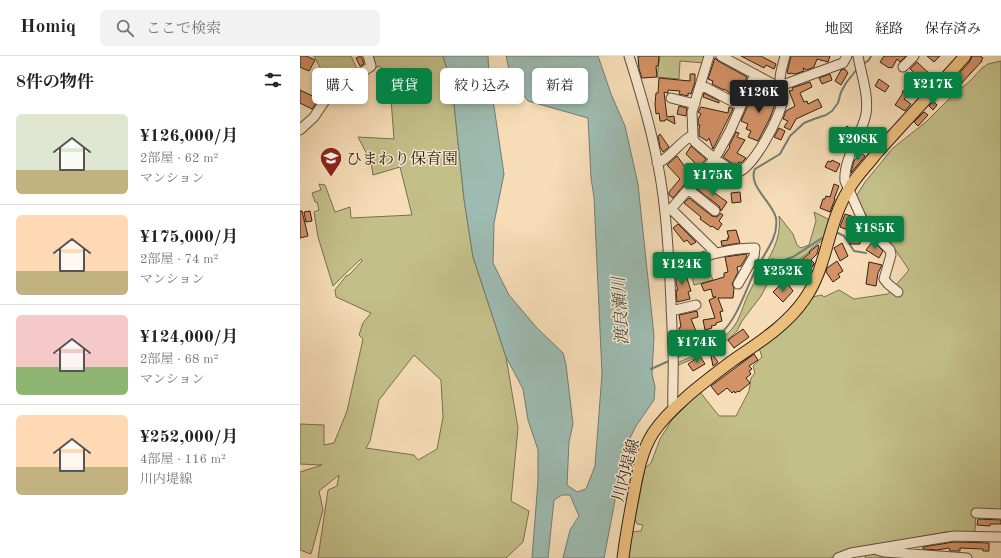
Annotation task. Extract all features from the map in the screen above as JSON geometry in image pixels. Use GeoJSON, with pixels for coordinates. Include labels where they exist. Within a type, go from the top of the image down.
{"type":"FeatureCollection","features":[{"type":"Feature","properties":{"kind":"main road","name":"川内堤線"},"geometry":{"type":"LineString","coordinates":[[623,558],[636,481],[644,452],[653,433],[673,410],[716,373],[765,338],[802,303],[817,277],[838,211],[848,189],[961,57]]}},
{"type":"Feature","properties":{"kind":"street"},"geometry":{"type":"LineString","coordinates":[[300,130],[314,117],[326,99],[333,92],[371,66],[368,56]]}},
{"type":"Feature","properties":{"kind":"street"},"geometry":{"type":"LineString","coordinates":[[629,56],[646,113],[668,210],[673,353],[673,410]]}},
{"type":"Feature","properties":{"kind":"street"},"geometry":{"type":"LineString","coordinates":[[709,56],[692,114],[693,135],[695,142],[733,172],[738,173],[746,167],[762,147],[774,122],[783,98],[780,79],[785,56]]}},
{"type":"Feature","properties":{"kind":"street"},"geometry":{"type":"LineString","coordinates":[[721,56],[780,86],[843,63],[847,56]]}},
{"type":"Feature","properties":{"kind":"street"},"geometry":{"type":"LineString","coordinates":[[903,67],[914,56]]}},
{"type":"Feature","properties":{"kind":"street"},"geometry":{"type":"LineString","coordinates":[[859,63],[867,108],[845,176],[848,189],[852,194],[855,206],[867,227],[890,250],[891,255],[884,279],[898,292]]}},
{"type":"Feature","properties":{"kind":"street"},"geometry":{"type":"LineString","coordinates":[[668,210],[689,190],[715,158],[730,131],[755,74]]}},
{"type":"Feature","properties":{"kind":"street"},"geometry":{"type":"LineString","coordinates":[[701,85],[741,106]]}},
{"type":"Feature","properties":{"kind":"street"},"geometry":{"type":"LineString","coordinates":[[671,98],[695,104]]}},
{"type":"Feature","properties":{"kind":"street"},"geometry":{"type":"LineString","coordinates":[[657,163],[663,161],[693,135]]}},
{"type":"Feature","properties":{"kind":"street"},"geometry":{"type":"LineString","coordinates":[[689,190],[715,211]]}},
{"type":"Feature","properties":{"kind":"street"},"geometry":{"type":"LineString","coordinates":[[668,210],[715,253]]}},
{"type":"Feature","properties":{"kind":"street"},"geometry":{"type":"LineString","coordinates":[[669,267],[715,253],[743,248],[755,248],[754,256],[738,284]]}},
{"type":"Feature","properties":{"kind":"street"},"geometry":{"type":"LineString","coordinates":[[671,311],[696,305]]}},
{"type":"Feature","properties":{"kind":"street"},"geometry":{"type":"LineString","coordinates":[[976,513],[1001,514]]}},
{"type":"Feature","properties":{"kind":"street"},"geometry":{"type":"LineString","coordinates":[[838,558],[872,548],[954,536],[1001,537]]}},
{"type":"Feature","properties":{"kind":"street"},"geometry":{"type":"LineString","coordinates":[[872,548],[884,552],[967,558]]}},
{"type":"Feature","properties":{"kind":"shaded area"},"geometry":{"type":"Polygon","coordinates":[[[314,56],[351,56],[357,68],[320,68],[314,56]]]}},
{"type":"Feature","properties":{"kind":"shaded area"},"geometry":{"type":"Polygon","coordinates":[[[370,56],[443,56],[447,68],[440,68],[440,104],[454,104],[464,199],[473,257],[506,357],[518,428],[511,501],[529,511],[523,542],[506,558],[318,558],[328,490],[337,486],[339,475],[319,491],[323,510],[311,554],[300,550],[300,472],[322,465],[300,464],[300,424],[324,425],[324,445],[334,443],[347,411],[363,339],[359,335],[363,323],[371,313],[336,297],[335,290],[346,276],[349,275],[362,261],[361,259],[333,286],[318,237],[314,212],[319,210],[312,193],[321,190],[319,184],[325,185],[335,212],[350,207],[351,218],[412,215],[400,167],[373,175],[371,162],[358,137],[394,139],[391,104],[432,104],[432,68],[381,68],[380,66],[375,68],[370,56]],[[414,355],[379,400],[370,441],[366,448],[414,455],[418,460],[437,449],[443,417],[441,380],[414,355]]]}},
{"type":"Feature","properties":{"kind":"shaded area"},"geometry":{"type":"Polygon","coordinates":[[[660,56],[706,56],[704,63],[680,61],[679,79],[657,77],[660,56]]]}},
{"type":"Feature","properties":{"kind":"shaded area"},"geometry":{"type":"Polygon","coordinates":[[[1001,61],[1001,512],[976,511],[975,531],[972,532],[946,532],[848,550],[831,558],[628,558],[631,532],[641,531],[643,525],[637,524],[635,519],[645,468],[651,463],[660,439],[672,420],[700,392],[719,416],[736,416],[749,391],[751,378],[755,373],[753,366],[762,357],[759,348],[803,309],[812,297],[822,295],[824,297],[839,290],[854,299],[888,294],[909,270],[890,242],[869,219],[855,198],[865,182],[893,148],[927,121],[982,68],[988,64],[1001,61]]]}},
{"type":"Feature","properties":{"kind":"shaded area"},"geometry":{"type":"Polygon","coordinates":[[[814,212],[830,220],[823,240],[780,273],[781,274],[769,281],[761,296],[742,321],[737,331],[717,349],[676,366],[676,363],[698,354],[713,344],[726,335],[734,326],[752,287],[774,248],[779,227],[779,216],[793,234],[797,245],[801,248],[809,245],[816,221],[814,212]]]}},
{"type":"Feature","properties":{"kind":"shaded area"},"geometry":{"type":"Polygon","coordinates":[[[705,261],[713,280],[694,285],[689,265],[705,261]]]}},
{"type":"Feature","properties":{"kind":"shaded area"},"geometry":{"type":"Polygon","coordinates":[[[866,553],[907,558],[865,558],[866,553]]]}},
{"type":"Feature","properties":{"kind":"water"},"geometry":{"type":"Polygon","coordinates":[[[443,56],[488,56],[489,68],[447,68],[443,56]]]}},
{"type":"Feature","properties":{"kind":"water","name":"渡良瀬川"},"geometry":{"type":"Polygon","coordinates":[[[506,56],[598,56],[611,94],[625,126],[638,184],[654,336],[652,374],[655,387],[654,400],[636,426],[625,448],[604,558],[563,558],[570,530],[579,516],[570,495],[562,495],[554,500],[548,558],[532,558],[538,481],[538,450],[528,420],[523,389],[506,357],[473,257],[464,199],[454,104],[494,104],[504,174],[494,223],[493,263],[509,295],[537,328],[563,353],[566,365],[573,424],[569,442],[567,485],[577,492],[586,489],[595,466],[602,374],[594,197],[591,178],[588,118],[539,104],[588,104],[588,68],[532,68],[532,102],[528,101],[524,96],[524,68],[509,68],[506,56]]]}},
{"type":"Feature","properties":{"kind":"building"},"geometry":{"type":"Polygon","coordinates":[[[300,56],[306,56],[315,60],[309,71],[300,67],[300,56]]]}},
{"type":"Feature","properties":{"kind":"building"},"geometry":{"type":"Polygon","coordinates":[[[361,56],[364,64],[360,66],[356,58],[361,56]]]}},
{"type":"Feature","properties":{"kind":"building"},"geometry":{"type":"Polygon","coordinates":[[[638,56],[659,56],[658,66],[656,66],[657,77],[642,78],[639,69],[638,56]]]}},
{"type":"Feature","properties":{"kind":"building"},"geometry":{"type":"Polygon","coordinates":[[[741,56],[761,56],[776,64],[774,69],[766,65],[764,68],[741,56]]]}},
{"type":"Feature","properties":{"kind":"building"},"geometry":{"type":"Polygon","coordinates":[[[791,56],[830,56],[828,62],[817,59],[814,67],[807,70],[803,68],[804,71],[790,74],[787,73],[791,56]]]}},
{"type":"Feature","properties":{"kind":"building"},"geometry":{"type":"Polygon","coordinates":[[[884,56],[906,56],[900,62],[897,59],[892,68],[889,68],[880,62],[884,56]]]}},
{"type":"Feature","properties":{"kind":"building"},"geometry":{"type":"Polygon","coordinates":[[[927,56],[940,56],[934,62],[927,56]]]}},
{"type":"Feature","properties":{"kind":"building"},"geometry":{"type":"Polygon","coordinates":[[[972,56],[980,56],[983,58],[982,61],[948,98],[944,94],[952,86],[950,84],[970,61],[972,56]]]}},
{"type":"Feature","properties":{"kind":"building"},"geometry":{"type":"Polygon","coordinates":[[[715,58],[747,77],[738,98],[724,89],[712,84],[713,81],[708,79],[715,58]]]}},
{"type":"Feature","properties":{"kind":"building"},"geometry":{"type":"Polygon","coordinates":[[[917,62],[933,77],[927,84],[910,69],[917,62]]]}},
{"type":"Feature","properties":{"kind":"building"},"geometry":{"type":"Polygon","coordinates":[[[845,69],[848,73],[841,85],[835,81],[841,70],[845,69]]]}},
{"type":"Feature","properties":{"kind":"building"},"geometry":{"type":"Polygon","coordinates":[[[690,74],[695,74],[695,82],[691,94],[688,93],[688,96],[679,94],[680,91],[668,90],[668,93],[664,92],[667,117],[674,116],[675,124],[666,119],[665,121],[660,121],[659,113],[656,114],[655,104],[656,93],[658,93],[659,78],[690,81],[690,74]]]}},
{"type":"Feature","properties":{"kind":"building"},"geometry":{"type":"Polygon","coordinates":[[[830,74],[832,80],[822,84],[819,78],[830,74]]]}},
{"type":"Feature","properties":{"kind":"building"},"geometry":{"type":"Polygon","coordinates":[[[879,79],[889,86],[885,92],[875,86],[879,79]]]}},
{"type":"Feature","properties":{"kind":"building"},"geometry":{"type":"Polygon","coordinates":[[[810,82],[812,87],[800,93],[804,102],[807,101],[808,104],[818,99],[822,107],[796,119],[790,130],[784,127],[788,121],[783,119],[786,111],[795,106],[789,91],[793,90],[792,88],[810,82]]]}},
{"type":"Feature","properties":{"kind":"building"},"geometry":{"type":"Polygon","coordinates":[[[921,84],[926,89],[918,97],[913,92],[921,84]]]}},
{"type":"Feature","properties":{"kind":"building"},"geometry":{"type":"Polygon","coordinates":[[[909,85],[914,89],[904,99],[911,104],[905,111],[895,105],[903,93],[902,92],[909,85]]]}},
{"type":"Feature","properties":{"kind":"building"},"geometry":{"type":"Polygon","coordinates":[[[758,89],[777,99],[770,118],[758,141],[748,137],[751,131],[746,129],[748,124],[741,121],[750,100],[753,101],[758,89]]]}},
{"type":"Feature","properties":{"kind":"building"},"geometry":{"type":"Polygon","coordinates":[[[300,90],[312,96],[312,104],[316,104],[312,109],[300,103],[300,90]]]}},
{"type":"Feature","properties":{"kind":"building"},"geometry":{"type":"Polygon","coordinates":[[[704,93],[719,101],[719,103],[703,97],[704,93]]]}},
{"type":"Feature","properties":{"kind":"building"},"geometry":{"type":"Polygon","coordinates":[[[933,101],[937,105],[933,110],[929,106],[933,101]]]}},
{"type":"Feature","properties":{"kind":"building"},"geometry":{"type":"Polygon","coordinates":[[[679,106],[687,108],[686,116],[677,114],[679,106]]]}},
{"type":"Feature","properties":{"kind":"building"},"geometry":{"type":"Polygon","coordinates":[[[701,107],[728,113],[729,107],[733,109],[713,149],[709,138],[707,141],[699,136],[700,125],[698,125],[698,119],[701,114],[698,112],[701,107]]]}},
{"type":"Feature","properties":{"kind":"building"},"geometry":{"type":"Polygon","coordinates":[[[924,112],[928,115],[918,126],[914,122],[924,112]]]}},
{"type":"Feature","properties":{"kind":"building"},"geometry":{"type":"Polygon","coordinates":[[[847,126],[854,131],[848,139],[841,134],[847,126]]]}},
{"type":"Feature","properties":{"kind":"building"},"geometry":{"type":"Polygon","coordinates":[[[779,128],[785,131],[781,140],[774,137],[779,128]]]}},
{"type":"Feature","properties":{"kind":"building"},"geometry":{"type":"Polygon","coordinates":[[[868,129],[879,133],[873,142],[864,139],[868,129]]]}},
{"type":"Feature","properties":{"kind":"building"},"geometry":{"type":"Polygon","coordinates":[[[736,132],[739,133],[737,137],[745,140],[737,153],[746,158],[741,163],[739,162],[736,166],[723,157],[730,147],[729,146],[736,132]]]}},
{"type":"Feature","properties":{"kind":"building"},"geometry":{"type":"Polygon","coordinates":[[[660,134],[669,147],[663,152],[660,147],[658,136],[660,134]]]}},
{"type":"Feature","properties":{"kind":"building"},"geometry":{"type":"Polygon","coordinates":[[[691,146],[706,159],[697,170],[693,166],[695,163],[686,154],[691,146]]]}},
{"type":"Feature","properties":{"kind":"building"},"geometry":{"type":"Polygon","coordinates":[[[861,153],[865,156],[851,173],[854,161],[861,153]]]}},
{"type":"Feature","properties":{"kind":"building"},"geometry":{"type":"Polygon","coordinates":[[[677,156],[691,175],[673,198],[669,195],[669,192],[680,179],[667,165],[677,156]]]}},
{"type":"Feature","properties":{"kind":"building"},"geometry":{"type":"Polygon","coordinates":[[[832,160],[840,164],[836,172],[825,167],[828,161],[831,162],[832,160]]]}},
{"type":"Feature","properties":{"kind":"building"},"geometry":{"type":"Polygon","coordinates":[[[716,169],[733,182],[727,189],[711,176],[716,169]]]}},
{"type":"Feature","properties":{"kind":"building"},"geometry":{"type":"Polygon","coordinates":[[[834,184],[839,186],[830,212],[820,208],[823,199],[825,199],[826,196],[830,197],[834,184]]]}},
{"type":"Feature","properties":{"kind":"building"},"geometry":{"type":"Polygon","coordinates":[[[699,185],[703,188],[705,186],[727,202],[721,211],[719,206],[697,189],[699,185]]]}},
{"type":"Feature","properties":{"kind":"building"},"geometry":{"type":"Polygon","coordinates":[[[740,192],[741,202],[732,203],[731,193],[740,192]]]}},
{"type":"Feature","properties":{"kind":"building"},"geometry":{"type":"Polygon","coordinates":[[[689,198],[712,216],[717,217],[720,213],[723,215],[719,221],[722,224],[718,230],[700,219],[701,217],[684,203],[689,198]]]}},
{"type":"Feature","properties":{"kind":"building"},"geometry":{"type":"Polygon","coordinates":[[[300,211],[302,211],[308,236],[300,238],[300,211]]]}},
{"type":"Feature","properties":{"kind":"building"},"geometry":{"type":"Polygon","coordinates":[[[310,211],[312,221],[306,222],[304,212],[310,211]]]}},
{"type":"Feature","properties":{"kind":"building"},"geometry":{"type":"Polygon","coordinates":[[[845,214],[854,217],[853,220],[855,221],[851,231],[840,227],[845,214]]]}},
{"type":"Feature","properties":{"kind":"building"},"geometry":{"type":"Polygon","coordinates":[[[678,224],[696,242],[691,245],[687,240],[684,242],[673,228],[678,224]]]}},
{"type":"Feature","properties":{"kind":"building"},"geometry":{"type":"Polygon","coordinates":[[[736,230],[740,243],[722,246],[721,241],[728,240],[727,238],[729,238],[727,231],[736,230]]]}},
{"type":"Feature","properties":{"kind":"building"},"geometry":{"type":"Polygon","coordinates":[[[850,239],[860,239],[860,244],[850,244],[850,239]]]}},
{"type":"Feature","properties":{"kind":"building"},"geometry":{"type":"Polygon","coordinates":[[[873,241],[883,251],[879,258],[866,250],[873,241]]]}},
{"type":"Feature","properties":{"kind":"building"},"geometry":{"type":"Polygon","coordinates":[[[842,243],[848,256],[840,261],[834,248],[842,243]]]}},
{"type":"Feature","properties":{"kind":"building"},"geometry":{"type":"Polygon","coordinates":[[[818,245],[817,254],[811,260],[814,263],[813,266],[791,283],[782,273],[791,265],[792,267],[810,253],[809,252],[818,245]]]}},
{"type":"Feature","properties":{"kind":"building"},"geometry":{"type":"Polygon","coordinates":[[[746,254],[747,256],[741,266],[737,267],[738,272],[732,284],[734,288],[733,298],[718,298],[723,311],[720,312],[722,321],[711,326],[712,328],[705,330],[703,320],[715,318],[709,300],[716,297],[713,297],[711,289],[704,291],[701,284],[724,277],[724,273],[728,272],[725,257],[746,254]]]}},
{"type":"Feature","properties":{"kind":"building"},"geometry":{"type":"Polygon","coordinates":[[[837,261],[843,271],[838,274],[840,277],[833,282],[826,272],[827,268],[837,261]]]}},
{"type":"Feature","properties":{"kind":"building"},"geometry":{"type":"Polygon","coordinates":[[[869,262],[882,265],[878,273],[876,286],[866,284],[869,262]]]}},
{"type":"Feature","properties":{"kind":"building"},"geometry":{"type":"Polygon","coordinates":[[[686,268],[687,272],[685,272],[691,291],[688,292],[690,299],[677,302],[676,290],[678,290],[676,283],[676,271],[686,268]]]}},
{"type":"Feature","properties":{"kind":"building"},"geometry":{"type":"Polygon","coordinates":[[[788,284],[793,291],[783,302],[773,292],[779,286],[783,289],[788,284]]]}},
{"type":"Feature","properties":{"kind":"building"},"geometry":{"type":"Polygon","coordinates":[[[697,311],[698,317],[691,319],[698,336],[685,342],[679,328],[681,327],[679,315],[697,311]]]}},
{"type":"Feature","properties":{"kind":"building"},"geometry":{"type":"Polygon","coordinates":[[[743,329],[749,337],[734,348],[728,340],[743,329]]]}},
{"type":"Feature","properties":{"kind":"building"},"geometry":{"type":"Polygon","coordinates":[[[710,351],[718,362],[713,366],[710,351]]]}},
{"type":"Feature","properties":{"kind":"building"},"geometry":{"type":"Polygon","coordinates":[[[754,354],[758,360],[749,366],[752,369],[749,371],[751,374],[746,378],[750,383],[739,392],[738,391],[735,393],[734,391],[732,393],[727,388],[718,395],[711,386],[754,354]]]}},
{"type":"Feature","properties":{"kind":"building"},"geometry":{"type":"Polygon","coordinates":[[[700,356],[705,364],[693,371],[688,364],[700,356]]]}},
{"type":"Feature","properties":{"kind":"building"},"geometry":{"type":"Polygon","coordinates":[[[978,519],[1001,520],[1001,524],[990,524],[990,526],[977,525],[978,519]]]}},
{"type":"Feature","properties":{"kind":"building"},"geometry":{"type":"Polygon","coordinates":[[[954,542],[989,543],[989,551],[983,551],[983,549],[960,548],[960,551],[950,551],[949,548],[937,550],[923,549],[923,547],[954,542]]]}},
{"type":"Feature","properties":{"kind":"waterway"},"geometry":{"type":"LineString","coordinates":[[862,65],[869,60],[871,56]]}},
{"type":"Feature","properties":{"kind":"waterway"},"geometry":{"type":"LineString","coordinates":[[677,357],[712,340],[732,320],[755,271],[773,239],[776,228],[776,218],[774,212],[757,188],[753,175],[755,169],[780,154],[790,136],[804,123],[826,115],[832,111],[838,103],[841,92],[846,83],[857,69]]}},
{"type":"Feature","properties":{"kind":"waterway"},"geometry":{"type":"LineString","coordinates":[[838,233],[844,236],[854,251],[866,253]]}},
{"type":"Feature","properties":{"kind":"waterway"},"geometry":{"type":"LineString","coordinates":[[786,259],[793,257],[822,238]]}},
{"type":"Feature","properties":{"kind":"waterway"},"geometry":{"type":"LineString","coordinates":[[772,259],[785,263]]}},
{"type":"Feature","properties":{"kind":"waterway"},"geometry":{"type":"LineString","coordinates":[[651,369],[671,360]]}},
{"type":"Feature","properties":{"kind":"place","name":"ひまわり保育園"},"geometry":{"type":"Point","coordinates":[331,178]}}]}
